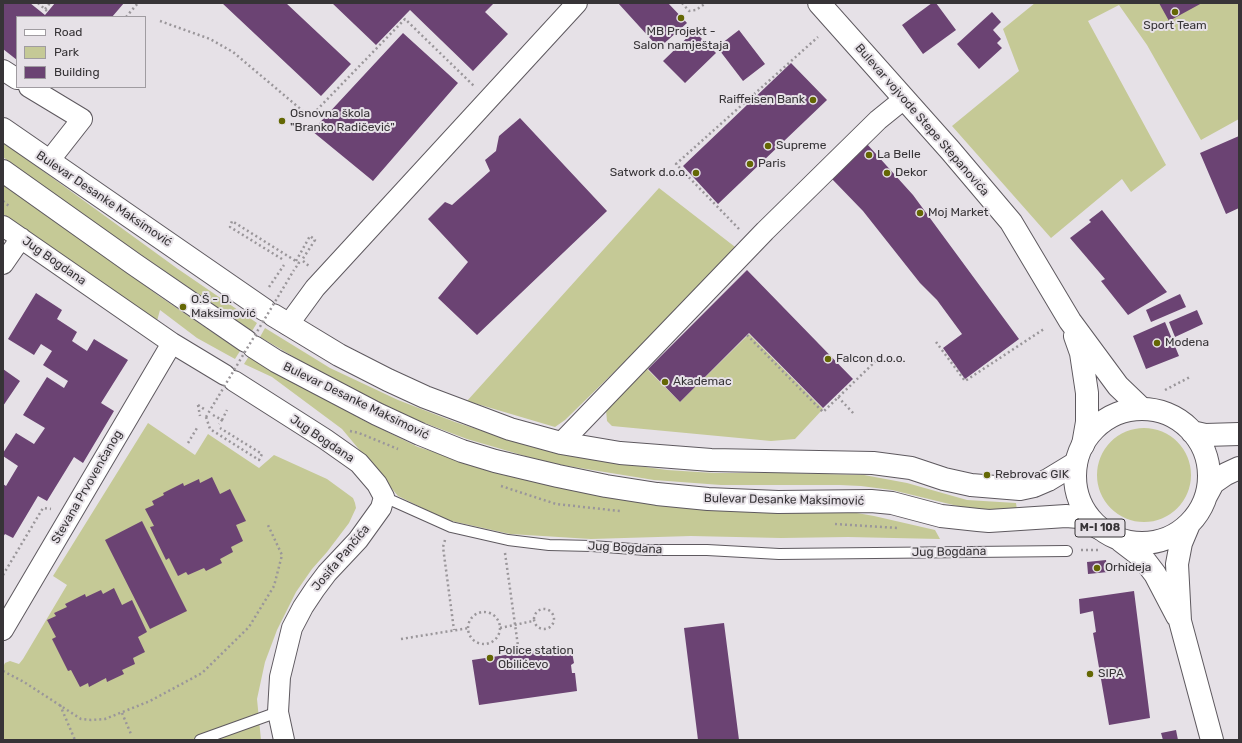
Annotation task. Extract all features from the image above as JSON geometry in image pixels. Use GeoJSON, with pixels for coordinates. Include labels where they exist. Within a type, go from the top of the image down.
{"type":"FeatureCollection","features":[{"type":"Feature","properties":{"kind":"main road","name":"Bulevar vojvode Stepe Stepanovića"},"geometry":{"type":"LineString","coordinates":[[819,3],[950,150],[1011,222],[1070,321],[1118,386],[1142,409]]}},
{"type":"Feature","properties":{"kind":"main road","name":"Bulevar Desanke Maksimović"},"geometry":{"type":"LineString","coordinates":[[3,129],[275,316],[339,355],[380,377],[425,397],[510,429],[561,443],[620,453],[711,460],[873,463],[911,468],[944,479],[971,485],[1020,489],[1034,486],[1048,480],[1079,454]]}},
{"type":"Feature","properties":{"kind":"main road","name":"Bulevar Desanke Maksimović"},"geometry":{"type":"LineString","coordinates":[[3,171],[134,264],[276,361],[377,414],[462,451],[494,461],[558,476],[606,486],[657,494],[708,499],[778,502],[871,501],[892,503],[941,516],[989,521],[1066,516],[1079,517],[1099,528]]}},
{"type":"Feature","properties":{"kind":"main road","name":"Bulevar vojvode Stepe Stepanovića"},"geometry":{"type":"LineString","coordinates":[[1070,321],[1081,353],[1087,393],[1087,422],[1079,454]]}},
{"type":"Feature","properties":{"kind":"main road","name":"M-I 108"},"geometry":{"type":"LineString","coordinates":[[1180,621],[1150,568],[1142,557],[1112,545],[1084,510],[1076,487],[1075,475],[1079,454],[1089,435],[1107,418],[1118,413],[1142,409],[1154,410],[1170,415],[1184,424],[1199,441],[1208,462],[1209,485],[1206,496]]}},
{"type":"Feature","properties":{"kind":"main road"},"geometry":{"type":"LineString","coordinates":[[1192,432],[1205,435],[1239,434]]}},
{"type":"Feature","properties":{"kind":"main road","name":"M-I 108"},"geometry":{"type":"LineString","coordinates":[[1112,545],[1130,542],[1143,544],[1156,542],[1179,532],[1196,516],[1213,484],[1226,474],[1239,468]]}},
{"type":"Feature","properties":{"kind":"main road","name":"M-I 108"},"geometry":{"type":"LineString","coordinates":[[1189,524],[1181,543],[1177,564],[1180,621],[1212,740]]}},
{"type":"Feature","properties":{"kind":"street"},"geometry":{"type":"LineString","coordinates":[[275,316],[315,288],[577,3]]}},
{"type":"Feature","properties":{"kind":"street"},"geometry":{"type":"LineString","coordinates":[[3,70],[16,78]]}},
{"type":"Feature","properties":{"kind":"street"},"geometry":{"type":"LineString","coordinates":[[31,88],[82,119],[49,161]]}},
{"type":"Feature","properties":{"kind":"street"},"geometry":{"type":"LineString","coordinates":[[561,443],[765,231],[878,120],[904,99]]}},
{"type":"Feature","properties":{"kind":"street","name":"Jug Bogdana"},"geometry":{"type":"LineString","coordinates":[[3,226],[172,343],[325,439],[359,464],[377,484],[384,497]]}},
{"type":"Feature","properties":{"kind":"street"},"geometry":{"type":"LineString","coordinates":[[3,264],[21,238]]}},
{"type":"Feature","properties":{"kind":"street","name":"Stevana Prvovenčanog"},"geometry":{"type":"LineString","coordinates":[[3,630],[172,343]]}},
{"type":"Feature","properties":{"kind":"street","name":"Josifa Pančića"},"geometry":{"type":"LineString","coordinates":[[284,740],[278,712],[280,677],[292,628],[303,607],[326,573],[358,540],[381,508],[384,497]]}},
{"type":"Feature","properties":{"kind":"lane","name":"Jug Bogdana"},"geometry":{"type":"LineString","coordinates":[[384,497],[451,527],[503,539],[549,545],[592,546],[646,550],[707,550],[779,554],[1067,551]]}},
{"type":"Feature","properties":{"kind":"lane"},"geometry":{"type":"LineString","coordinates":[[200,740],[278,712]]}},
{"type":"Feature","properties":{"kind":"path"},"geometry":{"type":"LineString","coordinates":[[38,3],[48,12]]}},
{"type":"Feature","properties":{"kind":"path"},"geometry":{"type":"LineString","coordinates":[[45,9],[50,3]]}},
{"type":"Feature","properties":{"kind":"path"},"geometry":{"type":"LineString","coordinates":[[127,16],[138,3]]}},
{"type":"Feature","properties":{"kind":"path"},"geometry":{"type":"LineString","coordinates":[[682,3],[689,11],[696,10],[706,3]]}},
{"type":"Feature","properties":{"kind":"path"},"geometry":{"type":"LineString","coordinates":[[160,21],[210,39],[233,52],[310,117],[405,19],[488,100]]}},
{"type":"Feature","properties":{"kind":"path"},"geometry":{"type":"LineString","coordinates":[[738,228],[676,164],[818,37]]}},
{"type":"Feature","properties":{"kind":"path"},"geometry":{"type":"LineString","coordinates":[[220,428],[262,454],[259,460],[210,429],[206,417],[299,262],[232,221],[230,227],[282,260]]}},
{"type":"Feature","properties":{"kind":"path"},"geometry":{"type":"LineString","coordinates":[[296,260],[310,236],[315,240],[302,260]]}},
{"type":"Feature","properties":{"kind":"path"},"geometry":{"type":"LineString","coordinates":[[269,287],[284,265]]}},
{"type":"Feature","properties":{"kind":"path"},"geometry":{"type":"LineString","coordinates":[[936,342],[965,381],[1044,329]]}},
{"type":"Feature","properties":{"kind":"path"},"geometry":{"type":"LineString","coordinates":[[748,335],[823,412],[882,355]]}},
{"type":"Feature","properties":{"kind":"path"},"geometry":{"type":"LineString","coordinates":[[1165,390],[1190,377]]}},
{"type":"Feature","properties":{"kind":"path"},"geometry":{"type":"LineString","coordinates":[[838,397],[855,415]]}},
{"type":"Feature","properties":{"kind":"path"},"geometry":{"type":"LineString","coordinates":[[200,416],[198,405],[204,409]]}},
{"type":"Feature","properties":{"kind":"path"},"geometry":{"type":"LineString","coordinates":[[219,424],[227,410]]}},
{"type":"Feature","properties":{"kind":"path"},"geometry":{"type":"LineString","coordinates":[[213,415],[222,420]]}},
{"type":"Feature","properties":{"kind":"path"},"geometry":{"type":"LineString","coordinates":[[188,443],[197,428]]}},
{"type":"Feature","properties":{"kind":"path"},"geometry":{"type":"LineString","coordinates":[[3,670],[81,719],[105,719],[122,713],[150,701],[202,673],[249,627],[274,586],[282,555],[267,523]]}},
{"type":"Feature","properties":{"kind":"path"},"geometry":{"type":"LineString","coordinates":[[451,527],[443,547],[454,630]]}},
{"type":"Feature","properties":{"kind":"path"},"geometry":{"type":"LineString","coordinates":[[503,539],[519,653]]}},
{"type":"Feature","properties":{"kind":"path"},"geometry":{"type":"LineString","coordinates":[[1067,551],[1112,545]]}},
{"type":"Feature","properties":{"kind":"path"},"geometry":{"type":"LineString","coordinates":[[543,609],[550,611],[554,617],[554,623],[546,630],[539,629],[533,621],[537,612],[543,609]]}},
{"type":"Feature","properties":{"kind":"path"},"geometry":{"type":"LineString","coordinates":[[484,613],[497,619],[500,628],[494,641],[484,644],[475,641],[471,637],[469,628],[472,619],[479,614],[484,613]]}},
{"type":"Feature","properties":{"kind":"path"},"geometry":{"type":"LineString","coordinates":[[500,628],[533,621]]}},
{"type":"Feature","properties":{"kind":"path"},"geometry":{"type":"LineString","coordinates":[[401,638],[469,628]]}},
{"type":"Feature","properties":{"kind":"path"},"geometry":{"type":"LineString","coordinates":[[60,705],[74,740]]}},
{"type":"Feature","properties":{"kind":"path"},"geometry":{"type":"LineString","coordinates":[[122,713],[131,734]]}},
{"type":"Feature","properties":{"kind":"green space"},"geometry":{"type":"Polygon","coordinates":[[[1035,3],[1239,3],[1239,119],[1201,140],[1147,45],[1119,5],[1088,21],[1166,165],[1131,192],[1122,179],[1051,238],[952,126],[1019,71],[1003,29],[1035,3]]]}},
{"type":"Feature","properties":{"kind":"green space"},"geometry":{"type":"Polygon","coordinates":[[[3,142],[178,269],[257,323],[252,331],[63,201],[3,157],[3,142]]]}},
{"type":"Feature","properties":{"kind":"green space"},"geometry":{"type":"Polygon","coordinates":[[[3,180],[159,296],[240,351],[235,359],[197,338],[160,310],[157,321],[3,214],[3,180]]]}},
{"type":"Feature","properties":{"kind":"green space"},"geometry":{"type":"Polygon","coordinates":[[[659,188],[739,250],[565,420],[555,427],[467,401],[659,188]]]}},
{"type":"Feature","properties":{"kind":"green space"},"geometry":{"type":"Polygon","coordinates":[[[265,328],[330,368],[398,400],[455,422],[532,447],[617,463],[667,470],[714,473],[864,475],[907,483],[967,500],[1016,503],[1017,510],[974,510],[892,490],[861,486],[721,485],[654,480],[549,463],[467,439],[398,413],[311,367],[260,337],[265,328]]]}},
{"type":"Feature","properties":{"kind":"green space"},"geometry":{"type":"Polygon","coordinates":[[[749,334],[823,409],[795,439],[771,441],[612,426],[607,421],[606,410],[647,369],[680,402],[749,334]]]}},
{"type":"Feature","properties":{"kind":"green space"},"geometry":{"type":"Polygon","coordinates":[[[249,356],[363,420],[418,447],[508,475],[840,510],[935,530],[940,539],[691,536],[591,539],[510,534],[447,520],[398,496],[342,429],[272,377],[244,364],[249,356]]]}},
{"type":"Feature","properties":{"kind":"green space"},"geometry":{"type":"Polygon","coordinates":[[[148,423],[195,455],[208,434],[259,468],[274,455],[327,479],[353,498],[355,503],[356,508],[349,523],[312,569],[296,592],[277,630],[265,662],[257,699],[261,740],[3,740],[3,667],[5,663],[10,661],[19,664],[23,659],[67,585],[53,576],[148,423]]]}},
{"type":"Feature","properties":{"kind":"green space"},"geometry":{"type":"Polygon","coordinates":[[[1144,428],[1162,431],[1177,442],[1188,457],[1191,475],[1188,493],[1177,508],[1162,519],[1144,522],[1126,519],[1111,508],[1100,493],[1097,475],[1100,457],[1111,442],[1126,431],[1144,428]]]}},
{"type":"Feature","properties":{"kind":"building"},"geometry":{"type":"Polygon","coordinates":[[[3,3],[30,3],[45,15],[55,3],[124,3],[113,16],[16,16],[16,59],[3,49],[3,3]]]}},
{"type":"Feature","properties":{"kind":"building"},"geometry":{"type":"Polygon","coordinates":[[[222,3],[286,3],[351,64],[321,96],[222,3]]]}},
{"type":"Feature","properties":{"kind":"building"},"geometry":{"type":"Polygon","coordinates":[[[332,3],[494,3],[485,12],[508,34],[473,71],[410,10],[376,45],[332,3]]]}},
{"type":"Feature","properties":{"kind":"building"},"geometry":{"type":"Polygon","coordinates":[[[618,3],[668,3],[687,23],[659,48],[618,3]]]}},
{"type":"Feature","properties":{"kind":"building"},"geometry":{"type":"Polygon","coordinates":[[[932,3],[936,3],[956,30],[923,54],[902,25],[932,3]]]}},
{"type":"Feature","properties":{"kind":"building","name":"Sport Team"},"geometry":{"type":"Polygon","coordinates":[[[1159,3],[1202,3],[1169,21],[1159,3]]]}},
{"type":"Feature","properties":{"kind":"building"},"geometry":{"type":"Polygon","coordinates":[[[992,12],[1001,22],[993,30],[1001,39],[997,43],[1002,48],[979,69],[957,44],[992,12]]]}},
{"type":"Feature","properties":{"kind":"building"},"geometry":{"type":"Polygon","coordinates":[[[739,30],[765,64],[743,81],[717,47],[739,30]]]}},
{"type":"Feature","properties":{"kind":"building"},"geometry":{"type":"Polygon","coordinates":[[[694,31],[716,53],[685,83],[663,61],[694,31]]]}},
{"type":"Feature","properties":{"kind":"building"},"geometry":{"type":"Polygon","coordinates":[[[403,33],[458,83],[373,181],[312,131],[403,33]]]}},
{"type":"Feature","properties":{"kind":"building"},"geometry":{"type":"Polygon","coordinates":[[[791,63],[827,100],[718,204],[683,166],[791,63]]]}},
{"type":"Feature","properties":{"kind":"building"},"geometry":{"type":"Polygon","coordinates":[[[520,118],[607,211],[477,335],[438,298],[468,262],[428,219],[445,202],[452,205],[490,171],[485,160],[496,151],[499,136],[520,118]]]}},
{"type":"Feature","properties":{"kind":"building"},"geometry":{"type":"Polygon","coordinates":[[[1239,136],[1239,208],[1226,214],[1200,153],[1239,136]]]}},
{"type":"Feature","properties":{"kind":"building"},"geometry":{"type":"Polygon","coordinates":[[[867,144],[913,195],[1019,339],[965,379],[943,348],[962,334],[937,300],[920,283],[863,211],[832,179],[867,144]]]}},
{"type":"Feature","properties":{"kind":"building"},"geometry":{"type":"Polygon","coordinates":[[[1102,210],[1167,292],[1128,315],[1101,281],[1105,279],[1070,238],[1091,222],[1089,220],[1102,210]]]}},
{"type":"Feature","properties":{"kind":"building"},"geometry":{"type":"Polygon","coordinates":[[[747,270],[853,379],[823,408],[749,333],[680,402],[648,369],[747,270]]]}},
{"type":"Feature","properties":{"kind":"building"},"geometry":{"type":"Polygon","coordinates":[[[36,293],[62,310],[57,319],[77,332],[72,341],[87,351],[94,339],[128,360],[101,403],[114,411],[83,463],[74,457],[47,501],[38,496],[13,538],[5,534],[3,537],[3,484],[6,486],[18,466],[3,456],[3,453],[16,433],[34,444],[45,428],[23,415],[47,377],[64,388],[68,381],[43,365],[52,351],[41,344],[34,355],[8,339],[36,293]]]}},
{"type":"Feature","properties":{"kind":"building"},"geometry":{"type":"Polygon","coordinates":[[[1180,294],[1186,307],[1151,322],[1146,310],[1180,294]]]}},
{"type":"Feature","properties":{"kind":"building"},"geometry":{"type":"Polygon","coordinates":[[[1197,310],[1203,324],[1175,337],[1169,322],[1197,310]]]}},
{"type":"Feature","properties":{"kind":"building"},"geometry":{"type":"Polygon","coordinates":[[[1165,322],[1179,356],[1146,369],[1133,336],[1165,322]]]}},
{"type":"Feature","properties":{"kind":"building"},"geometry":{"type":"Polygon","coordinates":[[[3,369],[20,381],[3,406],[3,369]]]}},
{"type":"Feature","properties":{"kind":"building"},"geometry":{"type":"Polygon","coordinates":[[[212,477],[220,494],[230,489],[246,521],[236,525],[243,541],[231,547],[233,552],[220,559],[222,563],[206,571],[204,568],[188,575],[186,572],[178,576],[169,558],[166,560],[150,527],[154,526],[145,509],[154,505],[152,501],[164,495],[163,493],[183,483],[184,486],[199,479],[200,483],[212,477]]]}},
{"type":"Feature","properties":{"kind":"building"},"geometry":{"type":"Polygon","coordinates":[[[142,521],[187,611],[150,629],[105,540],[142,521]]]}},
{"type":"Feature","properties":{"kind":"building"},"geometry":{"type":"Polygon","coordinates":[[[1106,560],[1108,572],[1088,574],[1087,562],[1106,560]]]}},
{"type":"Feature","properties":{"kind":"building"},"geometry":{"type":"Polygon","coordinates":[[[114,588],[122,605],[132,600],[147,632],[138,637],[145,652],[133,658],[135,664],[122,670],[124,674],[107,682],[106,678],[89,687],[88,683],[80,687],[71,670],[68,671],[52,639],[56,637],[47,620],[56,616],[54,613],[67,607],[65,604],[85,594],[86,597],[101,590],[103,594],[114,588]]]}},
{"type":"Feature","properties":{"kind":"building"},"geometry":{"type":"Polygon","coordinates":[[[1134,591],[1150,718],[1109,725],[1093,633],[1096,632],[1093,611],[1080,614],[1079,599],[1134,591]]]}},
{"type":"Feature","properties":{"kind":"building"},"geometry":{"type":"Polygon","coordinates":[[[724,623],[739,740],[698,740],[684,628],[724,623]]]}},
{"type":"Feature","properties":{"kind":"building"},"geometry":{"type":"Polygon","coordinates":[[[571,647],[574,663],[571,665],[572,673],[575,673],[577,691],[479,705],[472,660],[571,647]]]}},
{"type":"Feature","properties":{"kind":"building"},"geometry":{"type":"Polygon","coordinates":[[[1176,730],[1178,740],[1163,740],[1161,733],[1176,730]]]}},
{"type":"Feature","properties":{"kind":"place","name":"Sport Team"},"geometry":{"type":"Point","coordinates":[1175,12]}},
{"type":"Feature","properties":{"kind":"place","name":"MB Projekt - Salon namještaja"},"geometry":{"type":"Point","coordinates":[681,18]}},
{"type":"Feature","properties":{"kind":"place","name":"Raiffeisen Bank"},"geometry":{"type":"Point","coordinates":[813,100]}},
{"type":"Feature","properties":{"kind":"place","name":"Osnovna škola \"Branko Radičević\""},"geometry":{"type":"Point","coordinates":[282,121]}},
{"type":"Feature","properties":{"kind":"place","name":"Supreme"},"geometry":{"type":"Point","coordinates":[768,146]}},
{"type":"Feature","properties":{"kind":"place","name":"La Belle"},"geometry":{"type":"Point","coordinates":[869,155]}},
{"type":"Feature","properties":{"kind":"place","name":"Paris"},"geometry":{"type":"Point","coordinates":[750,164]}},
{"type":"Feature","properties":{"kind":"place","name":"Satwork d.o.o."},"geometry":{"type":"Point","coordinates":[696,173]}},
{"type":"Feature","properties":{"kind":"place","name":"Dekor"},"geometry":{"type":"Point","coordinates":[887,173]}},
{"type":"Feature","properties":{"kind":"place","name":"Moj Market"},"geometry":{"type":"Point","coordinates":[920,213]}},
{"type":"Feature","properties":{"kind":"place","name":"O.Š - D. Maksimović"},"geometry":{"type":"Point","coordinates":[183,307]}},
{"type":"Feature","properties":{"kind":"place","name":"Modena"},"geometry":{"type":"Point","coordinates":[1157,343]}},
{"type":"Feature","properties":{"kind":"place","name":"Falcon d.o.o."},"geometry":{"type":"Point","coordinates":[828,359]}},
{"type":"Feature","properties":{"kind":"place","name":"Akademac"},"geometry":{"type":"Point","coordinates":[665,382]}},
{"type":"Feature","properties":{"kind":"place","name":"Rebrovac GIK"},"geometry":{"type":"Point","coordinates":[987,475]}},
{"type":"Feature","properties":{"kind":"place","name":"Orhideja"},"geometry":{"type":"Point","coordinates":[1097,568]}},
{"type":"Feature","properties":{"kind":"place","name":"Police station Obilićevo"},"geometry":{"type":"Point","coordinates":[490,658]}},
{"type":"Feature","properties":{"kind":"place","name":"SIPA"},"geometry":{"type":"Point","coordinates":[1090,674]}}]}
